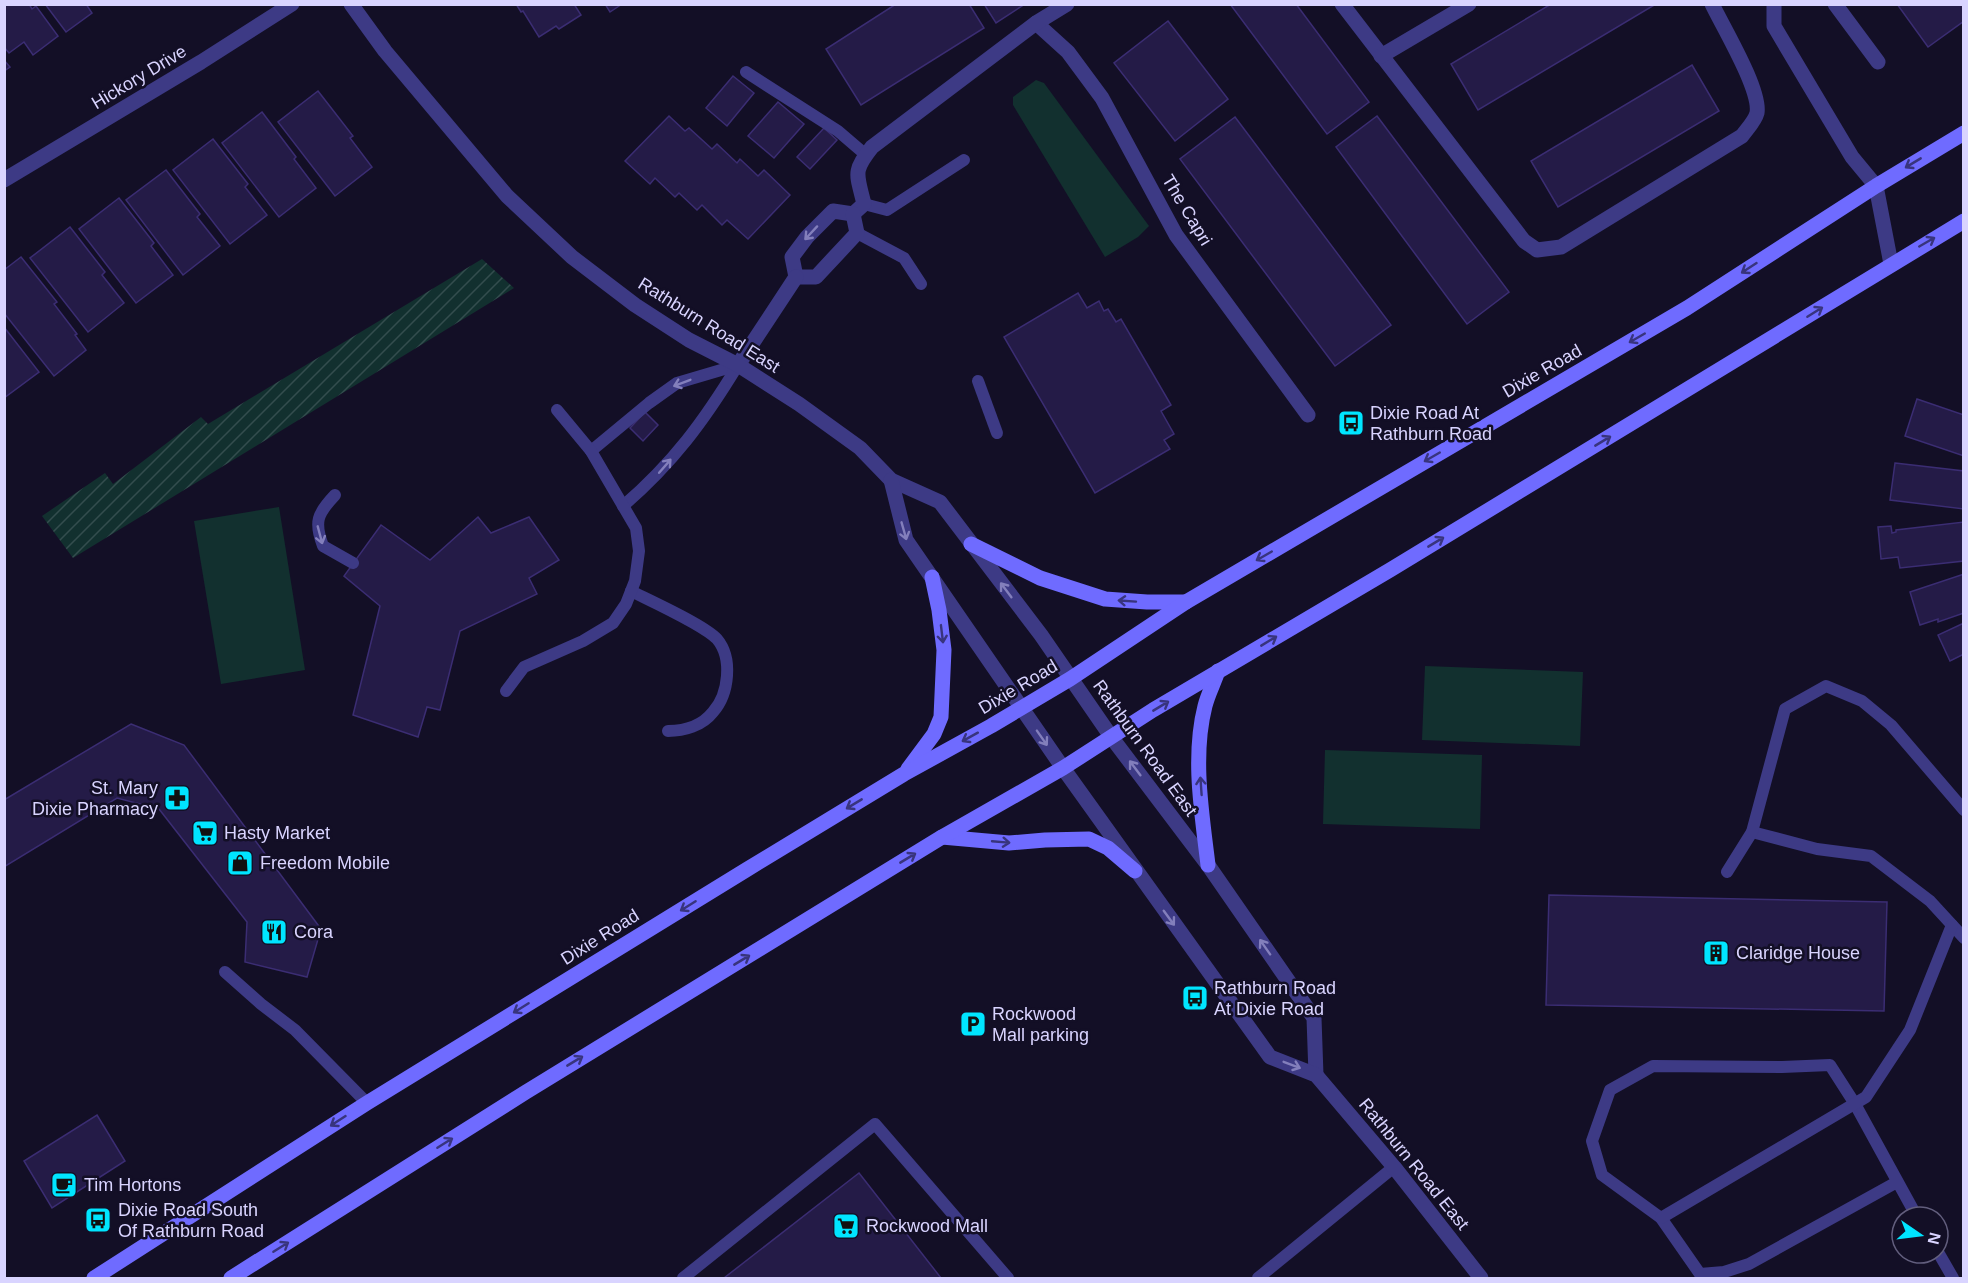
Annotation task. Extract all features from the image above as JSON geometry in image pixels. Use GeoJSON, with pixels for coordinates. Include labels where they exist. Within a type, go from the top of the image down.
{"type":"FeatureCollection","features":[{"type":"Feature","properties":{"kind":"main road","name":"Dixie Road"},"geometry":{"type":"LineString","coordinates":[[94,1278],[367,1102],[904,774],[1070,679],[1186,602],[1687,308],[1876,186],[1964,133]]}},
{"type":"Feature","properties":{"kind":"main road"},"geometry":{"type":"LineString","coordinates":[[231,1278],[526,1092],[942,837],[1063,768],[1218,671],[1964,221]]}},
{"type":"Feature","properties":{"kind":"main road"},"geometry":{"type":"LineString","coordinates":[[971,544],[1040,578],[1105,599],[1186,602]]}},
{"type":"Feature","properties":{"kind":"main road"},"geometry":{"type":"LineString","coordinates":[[904,774],[934,734],[941,717],[944,650],[932,577]]}},
{"type":"Feature","properties":{"kind":"main road"},"geometry":{"type":"LineString","coordinates":[[1208,865],[1200,772],[1200,742],[1205,706],[1218,671]]}},
{"type":"Feature","properties":{"kind":"main road"},"geometry":{"type":"LineString","coordinates":[[942,837],[1009,843],[1089,839],[1108,848],[1135,871]]}},
{"type":"Feature","properties":{"kind":"street","name":"Hickory Drive"},"geometry":{"type":"LineString","coordinates":[[4,180],[201,62],[292,4]]}},
{"type":"Feature","properties":{"kind":"street","name":"Rathburn Road East"},"geometry":{"type":"LineString","coordinates":[[351,4],[385,51],[507,196],[572,257],[635,305],[689,340],[738,365],[799,404],[860,448],[891,480],[940,502],[1041,635],[1112,738],[1208,865],[1314,1018],[1316,1074]]}},
{"type":"Feature","properties":{"kind":"street"},"geometry":{"type":"LineString","coordinates":[[796,277],[816,277],[857,233],[858,165],[872,147],[1036,23],[1067,4]]}},
{"type":"Feature","properties":{"kind":"street"},"geometry":{"type":"LineString","coordinates":[[1342,4],[1524,241],[1537,250],[1561,247],[1742,136],[1757,115],[1758,100],[1712,4]]}},
{"type":"Feature","properties":{"kind":"street"},"geometry":{"type":"LineString","coordinates":[[1381,56],[1469,4]]}},
{"type":"Feature","properties":{"kind":"street"},"geometry":{"type":"LineString","coordinates":[[1774,4],[1774,26],[1852,157],[1876,186],[1891,264]]}},
{"type":"Feature","properties":{"kind":"street"},"geometry":{"type":"LineString","coordinates":[[1835,4],[1878,62]]}},
{"type":"Feature","properties":{"kind":"street","name":"The Capri"},"geometry":{"type":"LineString","coordinates":[[1036,23],[1068,52],[1102,98],[1176,235],[1308,415]]}},
{"type":"Feature","properties":{"kind":"street"},"geometry":{"type":"LineString","coordinates":[[738,365],[796,277],[792,257],[807,237],[833,211],[859,209]]}},
{"type":"Feature","properties":{"kind":"street","name":"Rathburn Road East"},"geometry":{"type":"LineString","coordinates":[[891,480],[906,540],[1135,871],[1270,1057],[1316,1074],[1395,1167],[1481,1278]]}},
{"type":"Feature","properties":{"kind":"lane"},"geometry":{"type":"LineString","coordinates":[[746,72],[838,131],[866,155]]}},
{"type":"Feature","properties":{"kind":"lane"},"geometry":{"type":"LineString","coordinates":[[859,209],[887,210],[964,160]]}},
{"type":"Feature","properties":{"kind":"lane"},"geometry":{"type":"LineString","coordinates":[[857,233],[904,258],[921,284]]}},
{"type":"Feature","properties":{"kind":"lane"},"geometry":{"type":"LineString","coordinates":[[591,451],[677,383],[738,365]]}},
{"type":"Feature","properties":{"kind":"lane"},"geometry":{"type":"LineString","coordinates":[[623,506],[651,482],[694,432],[711,410],[738,365]]}},
{"type":"Feature","properties":{"kind":"lane"},"geometry":{"type":"LineString","coordinates":[[978,381],[997,433]]}},
{"type":"Feature","properties":{"kind":"lane"},"geometry":{"type":"LineString","coordinates":[[506,691],[524,667],[583,641],[613,623],[626,604],[635,581],[639,551],[636,528],[591,451],[557,410]]}},
{"type":"Feature","properties":{"kind":"lane"},"geometry":{"type":"LineString","coordinates":[[335,495],[321,509],[316,528],[323,546],[353,563]]}},
{"type":"Feature","properties":{"kind":"lane"},"geometry":{"type":"LineString","coordinates":[[631,591],[708,632],[716,638],[726,655],[728,676],[722,698],[713,713],[697,726],[680,731],[668,731]]}},
{"type":"Feature","properties":{"kind":"lane"},"geometry":{"type":"LineString","coordinates":[[1727,872],[1752,832],[1785,710],[1826,686],[1862,700],[1891,725],[1964,810]]}},
{"type":"Feature","properties":{"kind":"lane"},"geometry":{"type":"LineString","coordinates":[[1752,832],[1817,849],[1871,856],[1930,902],[1964,938]]}},
{"type":"Feature","properties":{"kind":"lane"},"geometry":{"type":"LineString","coordinates":[[1661,1218],[1866,1097],[1910,1030],[1952,925]]}},
{"type":"Feature","properties":{"kind":"lane"},"geometry":{"type":"LineString","coordinates":[[225,972],[295,1030],[367,1102]]}},
{"type":"Feature","properties":{"kind":"lane"},"geometry":{"type":"LineString","coordinates":[[1897,1182],[1749,1264],[1724,1272],[1700,1274],[1661,1218],[1602,1174],[1592,1141],[1610,1090],[1653,1066],[1830,1065],[1855,1104],[1910,1205]]}},
{"type":"Feature","properties":{"kind":"lane"},"geometry":{"type":"LineString","coordinates":[[683,1278],[875,1124],[1008,1278]]}},
{"type":"Feature","properties":{"kind":"lane"},"geometry":{"type":"LineString","coordinates":[[1258,1278],[1395,1167]]}},
{"type":"Feature","properties":{"kind":"lane"},"geometry":{"type":"LineString","coordinates":[[1946,1265],[1953,1278]]}},
{"type":"Feature","properties":{"kind":"green space"},"geometry":{"type":"Polygon","coordinates":[[[1036,80],[1044,83],[1149,226],[1138,237],[1105,257],[1013,105],[1013,97],[1036,80]]]}},
{"type":"Feature","properties":{"kind":"green space"},"geometry":{"type":"Polygon","coordinates":[[[482,259],[514,288],[73,558],[42,516],[105,473],[113,484],[201,417],[208,424],[482,259]]]}},
{"type":"Feature","properties":{"kind":"green space"},"geometry":{"type":"Polygon","coordinates":[[[279,507],[305,670],[221,684],[194,521],[279,507]]]}},
{"type":"Feature","properties":{"kind":"green space"},"geometry":{"type":"Polygon","coordinates":[[[1425,666],[1583,672],[1580,746],[1422,740],[1425,666]]]}},
{"type":"Feature","properties":{"kind":"green space"},"geometry":{"type":"Polygon","coordinates":[[[1325,750],[1482,755],[1480,829],[1323,824],[1325,750]]]}},
{"type":"Feature","properties":{"kind":"building"},"geometry":{"type":"Polygon","coordinates":[[[4,4],[29,4],[32,9],[36,6],[58,36],[33,55],[24,42],[9,53],[4,47],[4,4]]]}},
{"type":"Feature","properties":{"kind":"building"},"geometry":{"type":"Polygon","coordinates":[[[45,4],[86,4],[92,13],[66,32],[45,4]]]}},
{"type":"Feature","properties":{"kind":"building"},"geometry":{"type":"Polygon","coordinates":[[[516,4],[574,4],[581,15],[559,29],[556,26],[539,37],[516,4]]]}},
{"type":"Feature","properties":{"kind":"building"},"geometry":{"type":"Polygon","coordinates":[[[605,4],[622,4],[610,12],[605,4]]]}},
{"type":"Feature","properties":{"kind":"building"},"geometry":{"type":"Polygon","coordinates":[[[896,4],[969,4],[984,28],[861,105],[826,49],[896,4]]]}},
{"type":"Feature","properties":{"kind":"building"},"geometry":{"type":"Polygon","coordinates":[[[984,4],[1025,4],[996,23],[984,4]]]}},
{"type":"Feature","properties":{"kind":"building"},"geometry":{"type":"Polygon","coordinates":[[[1230,4],[1296,4],[1369,102],[1327,134],[1230,4]]]}},
{"type":"Feature","properties":{"kind":"building"},"geometry":{"type":"Polygon","coordinates":[[[1551,4],[1656,4],[1478,110],[1451,64],[1551,4]]]}},
{"type":"Feature","properties":{"kind":"building"},"geometry":{"type":"Polygon","coordinates":[[[1897,4],[1962,4],[1964,21],[1928,47],[1897,4]]]}},
{"type":"Feature","properties":{"kind":"building"},"geometry":{"type":"Polygon","coordinates":[[[1168,21],[1228,99],[1175,141],[1114,63],[1168,21]]]}},
{"type":"Feature","properties":{"kind":"building"},"geometry":{"type":"Polygon","coordinates":[[[4,60],[10,67],[4,71],[4,60]]]}},
{"type":"Feature","properties":{"kind":"building"},"geometry":{"type":"Polygon","coordinates":[[[1692,65],[1719,111],[1558,207],[1531,161],[1692,65]]]}},
{"type":"Feature","properties":{"kind":"building"},"geometry":{"type":"Polygon","coordinates":[[[733,76],[754,93],[727,126],[706,108],[733,76]]]}},
{"type":"Feature","properties":{"kind":"building"},"geometry":{"type":"Polygon","coordinates":[[[318,91],[353,136],[350,138],[372,167],[335,196],[278,122],[318,91]]]}},
{"type":"Feature","properties":{"kind":"building"},"geometry":{"type":"Polygon","coordinates":[[[778,102],[804,124],[774,158],[748,136],[778,102]]]}},
{"type":"Feature","properties":{"kind":"building"},"geometry":{"type":"Polygon","coordinates":[[[262,112],[316,188],[279,217],[222,143],[262,112]]]}},
{"type":"Feature","properties":{"kind":"building"},"geometry":{"type":"Polygon","coordinates":[[[669,116],[685,131],[689,128],[712,149],[717,144],[737,163],[740,159],[758,176],[764,170],[790,195],[748,239],[727,220],[722,225],[702,205],[697,210],[679,193],[675,197],[655,178],[650,184],[625,161],[669,116]]]}},
{"type":"Feature","properties":{"kind":"building"},"geometry":{"type":"Polygon","coordinates":[[[1377,116],[1509,292],[1467,324],[1336,147],[1377,116]]]}},
{"type":"Feature","properties":{"kind":"building"},"geometry":{"type":"Polygon","coordinates":[[[1235,117],[1391,325],[1335,366],[1180,159],[1235,117]]]}},
{"type":"Feature","properties":{"kind":"building"},"geometry":{"type":"Polygon","coordinates":[[[824,128],[837,140],[810,169],[797,157],[824,128]]]}},
{"type":"Feature","properties":{"kind":"building"},"geometry":{"type":"Polygon","coordinates":[[[213,139],[248,184],[245,187],[267,215],[230,244],[173,170],[213,139]]]}},
{"type":"Feature","properties":{"kind":"building"},"geometry":{"type":"Polygon","coordinates":[[[166,170],[200,214],[197,217],[220,246],[183,275],[126,200],[166,170]]]}},
{"type":"Feature","properties":{"kind":"building"},"geometry":{"type":"Polygon","coordinates":[[[119,198],[154,243],[151,246],[173,275],[136,303],[79,229],[119,198]]]}},
{"type":"Feature","properties":{"kind":"building"},"geometry":{"type":"Polygon","coordinates":[[[70,227],[105,272],[102,275],[124,303],[88,332],[30,258],[70,227]]]}},
{"type":"Feature","properties":{"kind":"building"},"geometry":{"type":"Polygon","coordinates":[[[21,257],[57,302],[54,304],[86,350],[54,376],[4,313],[4,270],[21,257]]]}},
{"type":"Feature","properties":{"kind":"building"},"geometry":{"type":"Polygon","coordinates":[[[1078,293],[1087,308],[1099,301],[1104,311],[1108,309],[1116,322],[1121,319],[1171,405],[1161,411],[1174,434],[1164,440],[1170,449],[1095,493],[1004,337],[1078,293]]]}},
{"type":"Feature","properties":{"kind":"building"},"geometry":{"type":"Polygon","coordinates":[[[4,327],[39,372],[4,398],[4,327]]]}},
{"type":"Feature","properties":{"kind":"building"},"geometry":{"type":"Polygon","coordinates":[[[1917,399],[1964,415],[1964,456],[1905,436],[1917,399]]]}},
{"type":"Feature","properties":{"kind":"building"},"geometry":{"type":"Polygon","coordinates":[[[645,412],[658,425],[643,441],[630,428],[645,412]]]}},
{"type":"Feature","properties":{"kind":"building"},"geometry":{"type":"Polygon","coordinates":[[[1895,463],[1964,471],[1964,509],[1890,500],[1895,463]]]}},
{"type":"Feature","properties":{"kind":"building"},"geometry":{"type":"Polygon","coordinates":[[[478,517],[491,533],[529,517],[559,560],[529,578],[537,594],[460,631],[440,710],[427,707],[418,737],[353,715],[380,606],[344,576],[381,525],[430,560],[478,517]]]}},
{"type":"Feature","properties":{"kind":"building"},"geometry":{"type":"Polygon","coordinates":[[[1964,522],[1964,561],[1900,568],[1898,557],[1881,559],[1878,527],[1891,526],[1892,533],[1896,530],[1964,522]]]}},
{"type":"Feature","properties":{"kind":"building"},"geometry":{"type":"Polygon","coordinates":[[[1964,574],[1964,613],[1938,622],[1938,619],[1920,625],[1910,592],[1964,574]]]}},
{"type":"Feature","properties":{"kind":"building"},"geometry":{"type":"Polygon","coordinates":[[[1964,623],[1964,654],[1950,661],[1938,635],[1964,623]]]}},
{"type":"Feature","properties":{"kind":"building"},"geometry":{"type":"Polygon","coordinates":[[[131,724],[184,745],[321,929],[307,977],[245,962],[247,922],[159,809],[117,798],[4,867],[4,800],[131,724]]]}},
{"type":"Feature","properties":{"kind":"building","name":"Claridge House"},"geometry":{"type":"Polygon","coordinates":[[[1549,895],[1887,902],[1884,1011],[1546,1005],[1549,895]]]}},
{"type":"Feature","properties":{"kind":"building","name":"Tim Hortons"},"geometry":{"type":"Polygon","coordinates":[[[97,1115],[125,1161],[52,1208],[24,1161],[97,1115]]]}},
{"type":"Feature","properties":{"kind":"building","name":"Rockwood Mall"},"geometry":{"type":"Polygon","coordinates":[[[859,1173],[941,1278],[724,1278],[859,1173]]]}},
{"type":"Feature","properties":{"kind":"place","name":"Dixie Road At Rathburn Road"},"geometry":{"type":"Point","coordinates":[1351,423]}},
{"type":"Feature","properties":{"kind":"place","name":"St. Mary Dixie Pharmacy"},"geometry":{"type":"Point","coordinates":[177,798]}},
{"type":"Feature","properties":{"kind":"place","name":"Hasty Market"},"geometry":{"type":"Point","coordinates":[205,833]}},
{"type":"Feature","properties":{"kind":"place","name":"Freedom Mobile"},"geometry":{"type":"Point","coordinates":[240,863]}},
{"type":"Feature","properties":{"kind":"place","name":"Cora"},"geometry":{"type":"Point","coordinates":[274,932]}},
{"type":"Feature","properties":{"kind":"place","name":"Claridge House"},"geometry":{"type":"Point","coordinates":[1716,953]}},
{"type":"Feature","properties":{"kind":"place","name":"Rathburn Road At Dixie Road"},"geometry":{"type":"Point","coordinates":[1195,998]}},
{"type":"Feature","properties":{"kind":"place","name":"Rockwood Mall parking"},"geometry":{"type":"Point","coordinates":[973,1024]}},
{"type":"Feature","properties":{"kind":"place","name":"Tim Hortons"},"geometry":{"type":"Point","coordinates":[64,1185]}},
{"type":"Feature","properties":{"kind":"place","name":"Dixie Road South Of Rathburn Road"},"geometry":{"type":"Point","coordinates":[98,1220]}},
{"type":"Feature","properties":{"kind":"place","name":"Rockwood Mall"},"geometry":{"type":"Point","coordinates":[846,1226]}}]}
